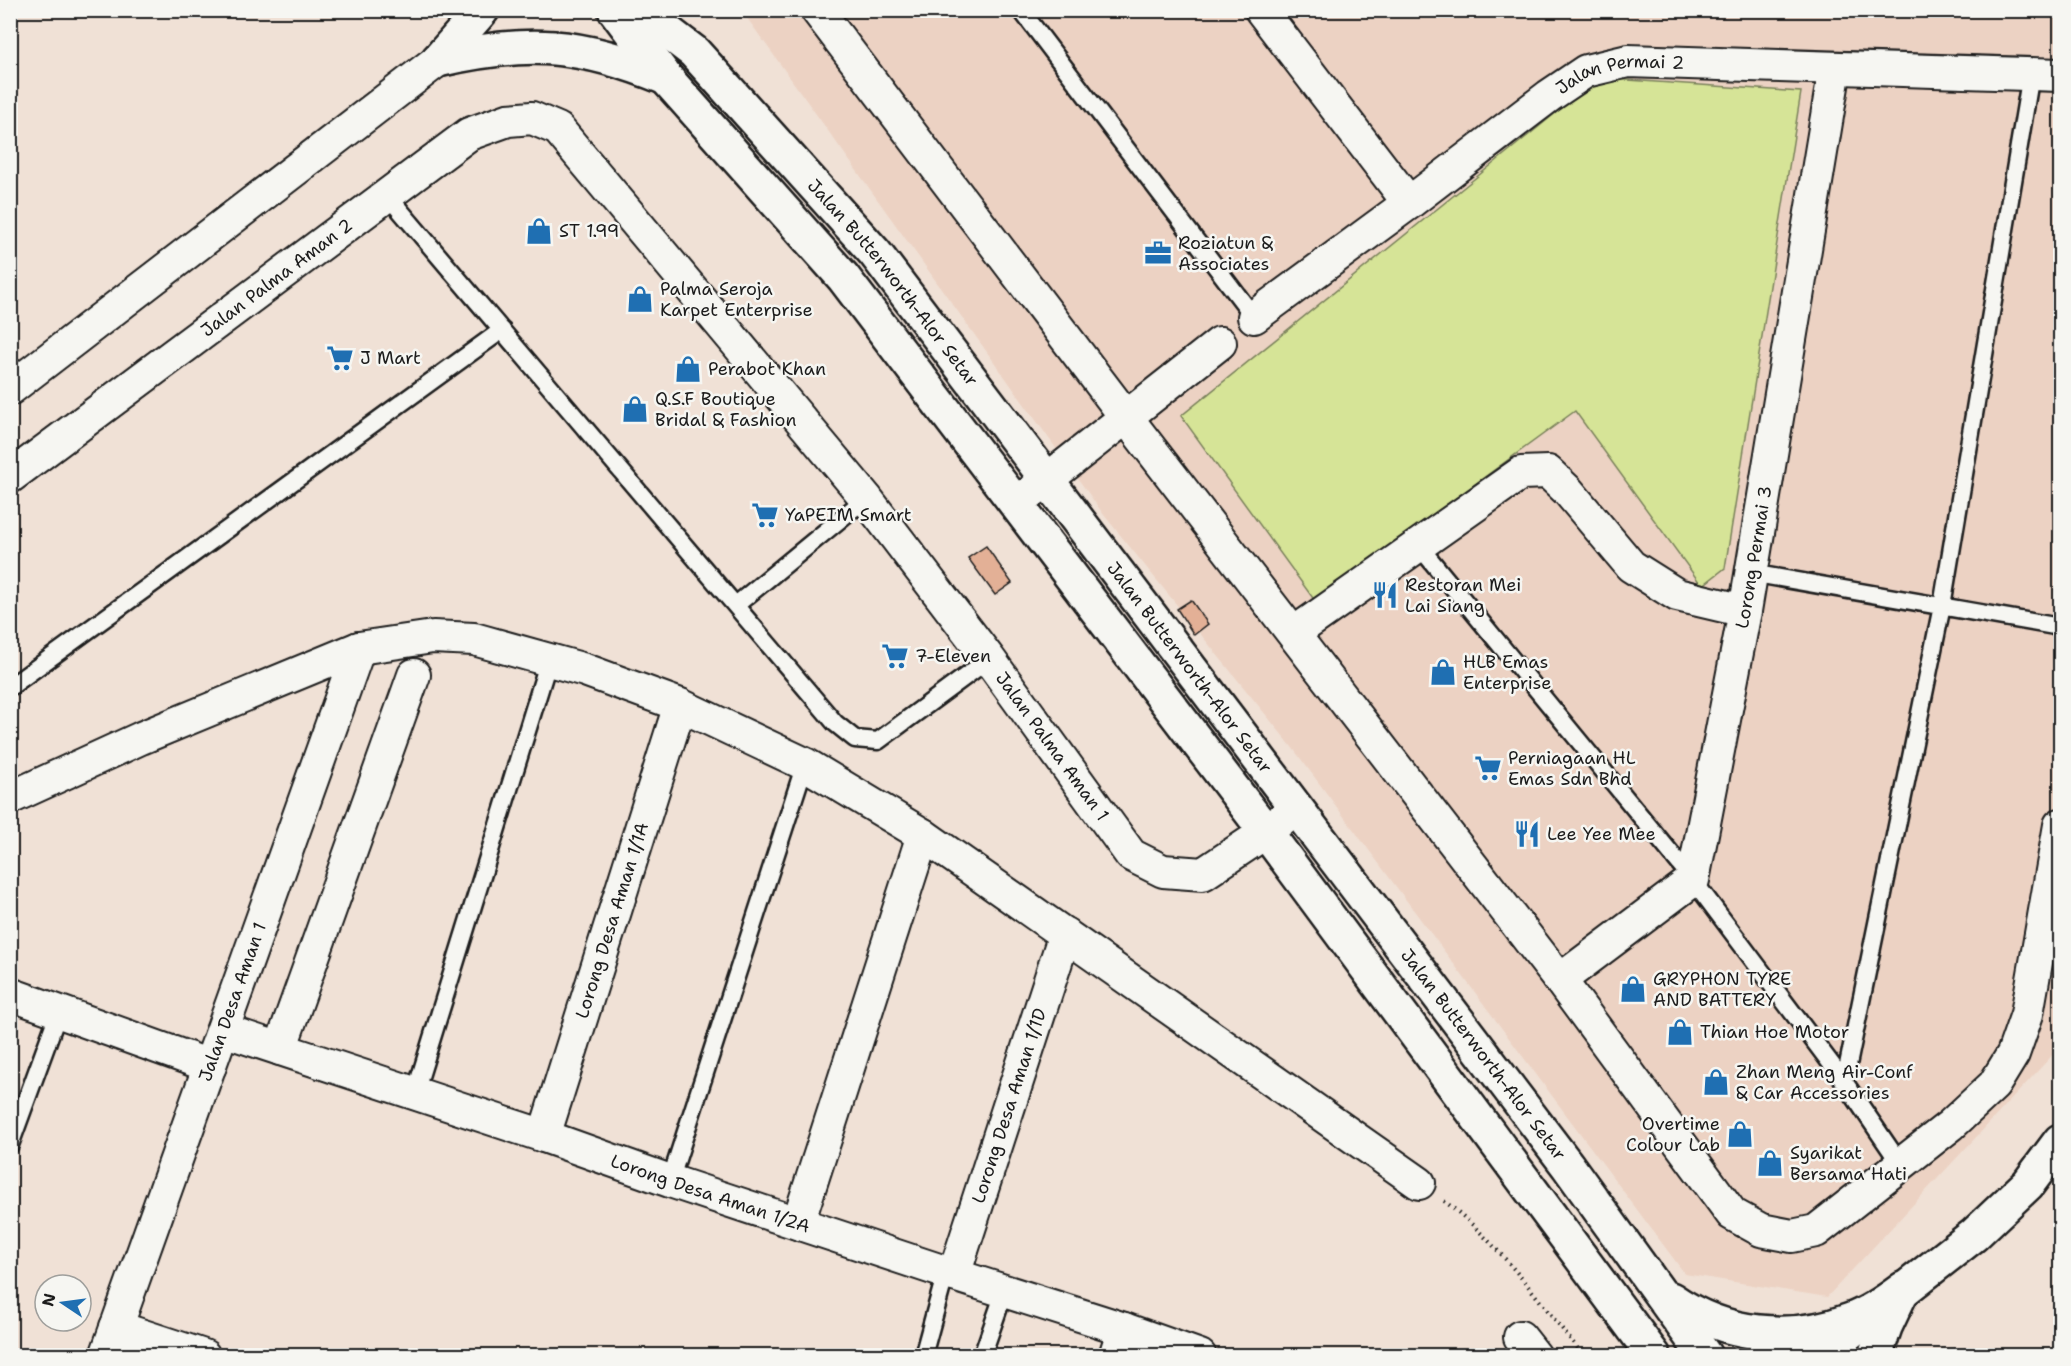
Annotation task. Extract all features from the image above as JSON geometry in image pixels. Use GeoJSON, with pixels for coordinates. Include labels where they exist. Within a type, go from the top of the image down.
{"type":"FeatureCollection","features":[{"type":"Feature","properties":{"kind":"main road","name":"Jalan Butterworth-Alor Setar"},"geometry":{"type":"LineString","coordinates":[[615,10],[666,78],[843,277],[1266,832],[1654,1356]]}},
{"type":"Feature","properties":{"kind":"main road","name":"Jalan Butterworth-Alor Setar"},"geometry":{"type":"LineString","coordinates":[[639,10],[694,52],[875,253],[1568,1166],[1705,1356]]}},
{"type":"Feature","properties":{"kind":"main road"},"geometry":{"type":"LineString","coordinates":[[438,60],[472,17]]}},
{"type":"Feature","properties":{"kind":"main road"},"geometry":{"type":"LineString","coordinates":[[438,60],[476,51],[515,46],[554,47],[593,53],[630,63],[666,78]]}},
{"type":"Feature","properties":{"kind":"main road"},"geometry":{"type":"LineString","coordinates":[[1658,1289],[1682,1306],[1708,1320],[1736,1329],[1795,1334],[1825,1329],[1853,1320],[1879,1307],[1974,1235],[2028,1184],[2061,1141]]}},
{"type":"Feature","properties":{"kind":"main road"},"geometry":{"type":"LineString","coordinates":[[1819,1356],[1903,1289]]}},
{"type":"Feature","properties":{"kind":"main road"},"geometry":{"type":"LineString","coordinates":[[1875,1356],[1885,1327],[1903,1289]]}},
{"type":"Feature","properties":{"kind":"street"},"geometry":{"type":"LineString","coordinates":[[816,10],[1560,980],[1732,1214],[1761,1230],[1792,1236],[1816,1231],[1951,1125],[1994,1085],[2013,1054],[2027,1014],[2061,825]]}},
{"type":"Feature","properties":{"kind":"street"},"geometry":{"type":"LineString","coordinates":[[1261,10],[1409,203]]}},
{"type":"Feature","properties":{"kind":"street"},"geometry":{"type":"LineString","coordinates":[[10,388],[438,60]]}},
{"type":"Feature","properties":{"kind":"street","name":"Jalan Permai 2"},"geometry":{"type":"LineString","coordinates":[[1254,317],[1549,96],[1586,71],[1628,61],[2046,75]]}},
{"type":"Feature","properties":{"kind":"street","name":"Lorong Permai 3"},"geometry":{"type":"LineString","coordinates":[[1693,880],[1745,611],[1835,68]]}},
{"type":"Feature","properties":{"kind":"street","name":"Jalan Palma Aman 2"},"geometry":{"type":"LineString","coordinates":[[10,477],[469,134],[508,120],[532,118],[558,129]]}},
{"type":"Feature","properties":{"kind":"street","name":"Jalan Palma Aman 1"},"geometry":{"type":"LineString","coordinates":[[558,129],[866,498],[989,659],[1131,855],[1163,871],[1203,874],[1266,832],[1296,808]]}},
{"type":"Feature","properties":{"kind":"street"},"geometry":{"type":"LineString","coordinates":[[1016,504],[1220,343]]}},
{"type":"Feature","properties":{"kind":"street"},"geometry":{"type":"LineString","coordinates":[[1294,633],[1521,473],[1548,472],[1568,491],[1631,566],[1677,595],[1745,611]]}},
{"type":"Feature","properties":{"kind":"street"},"geometry":{"type":"LineString","coordinates":[[10,798],[141,738],[359,648],[433,637],[474,639],[585,670],[680,705],[805,764],[923,835],[1419,1183]]}},
{"type":"Feature","properties":{"kind":"street","name":"Jalan Desa Aman 1"},"geometry":{"type":"LineString","coordinates":[[112,1341],[359,648]]}},
{"type":"Feature","properties":{"kind":"street"},"geometry":{"type":"LineString","coordinates":[[280,1049],[414,675]]}},
{"type":"Feature","properties":{"kind":"street","name":"Lorong Desa Aman 1/1A"},"geometry":{"type":"LineString","coordinates":[[544,1136],[680,705]]}},
{"type":"Feature","properties":{"kind":"street"},"geometry":{"type":"LineString","coordinates":[[798,1223],[923,835]]}},
{"type":"Feature","properties":{"kind":"street"},"geometry":{"type":"LineString","coordinates":[[1560,980],[1693,880]]}},
{"type":"Feature","properties":{"kind":"street","name":"Lorong Desa Aman 1/1D"},"geometry":{"type":"LineString","coordinates":[[950,1273],[1065,934]]}},
{"type":"Feature","properties":{"kind":"street"},"geometry":{"type":"LineString","coordinates":[[10,994],[210,1066]]}},
{"type":"Feature","properties":{"kind":"street","name":"Lorong Desa Aman 1/2A"},"geometry":{"type":"LineString","coordinates":[[223,1030],[544,1136],[670,1181],[1005,1290],[1119,1342],[1200,1356]]}},
{"type":"Feature","properties":{"kind":"street"},"geometry":{"type":"LineString","coordinates":[[112,1341],[204,1356]]}},
{"type":"Feature","properties":{"kind":"lane"},"geometry":{"type":"LineString","coordinates":[[1021,10],[1254,317]]}},
{"type":"Feature","properties":{"kind":"lane"},"geometry":{"type":"LineString","coordinates":[[1841,1077],[1848,1065],[1942,606],[2046,75]]}},
{"type":"Feature","properties":{"kind":"lane"},"geometry":{"type":"LineString","coordinates":[[387,195],[835,723],[855,739],[878,741],[989,659]]}},
{"type":"Feature","properties":{"kind":"lane"},"geometry":{"type":"LineString","coordinates":[[10,687],[502,330]]}},
{"type":"Feature","properties":{"kind":"lane"},"geometry":{"type":"LineString","coordinates":[[736,605],[866,498]]}},
{"type":"Feature","properties":{"kind":"lane"},"geometry":{"type":"LineString","coordinates":[[1419,546],[1693,880],[1841,1077],[1901,1165]]}},
{"type":"Feature","properties":{"kind":"lane"},"geometry":{"type":"LineString","coordinates":[[1751,573],[2061,627]]}},
{"type":"Feature","properties":{"kind":"lane"},"geometry":{"type":"LineString","coordinates":[[415,1093],[549,660]]}},
{"type":"Feature","properties":{"kind":"lane"},"geometry":{"type":"LineString","coordinates":[[670,1181],[805,764]]}},
{"type":"Feature","properties":{"kind":"lane"},"geometry":{"type":"LineString","coordinates":[[10,1145],[59,1011]]}},
{"type":"Feature","properties":{"kind":"lane"},"geometry":{"type":"LineString","coordinates":[[923,1356],[950,1273]]}},
{"type":"Feature","properties":{"kind":"lane"},"geometry":{"type":"LineString","coordinates":[[982,1356],[1005,1290]]}},
{"type":"Feature","properties":{"kind":"path"},"geometry":{"type":"LineString","coordinates":[[1419,1183],[1457,1211],[1490,1241],[1584,1356]]}},
{"type":"Feature","properties":{"kind":"shaded area"},"geometry":{"type":"Polygon","coordinates":[[[742,11],[2060,11],[2060,1047],[1827,1297],[1685,1274],[1292,747],[1104,515],[742,11]]]}},
{"type":"Feature","properties":{"kind":"green space"},"geometry":{"type":"Polygon","coordinates":[[[1599,78],[1801,92],[1725,568],[1702,586],[1575,411],[1315,601],[1181,416],[1599,78]]]}},
{"type":"Feature","properties":{"kind":"building"},"geometry":{"type":"Polygon","coordinates":[[[986,546],[1012,583],[995,595],[968,558],[986,546]]]}},
{"type":"Feature","properties":{"kind":"building"},"geometry":{"type":"Polygon","coordinates":[[[1191,600],[1208,624],[1194,635],[1177,609],[1191,600]]]}},
{"type":"Feature","properties":{"kind":"place","name":"ST 1.99"},"geometry":{"type":"Point","coordinates":[539,231]}},
{"type":"Feature","properties":{"kind":"place","name":"Roziatun & Associates"},"geometry":{"type":"Point","coordinates":[1158,253]}},
{"type":"Feature","properties":{"kind":"place","name":"Palma Seroja Karpet Enterprise"},"geometry":{"type":"Point","coordinates":[640,299]}},
{"type":"Feature","properties":{"kind":"place","name":"J Mart"},"geometry":{"type":"Point","coordinates":[340,358]}},
{"type":"Feature","properties":{"kind":"place","name":"Perabot Khan"},"geometry":{"type":"Point","coordinates":[688,369]}},
{"type":"Feature","properties":{"kind":"place","name":"Q.S.F Boutique Bridal & Fashion"},"geometry":{"type":"Point","coordinates":[635,409]}},
{"type":"Feature","properties":{"kind":"place","name":"YaPEIM Smart"},"geometry":{"type":"Point","coordinates":[765,515]}},
{"type":"Feature","properties":{"kind":"place","name":"Restoran Mei Lai Siang"},"geometry":{"type":"Point","coordinates":[1385,595]}},
{"type":"Feature","properties":{"kind":"place","name":"7-Eleven"},"geometry":{"type":"Point","coordinates":[895,656]}},
{"type":"Feature","properties":{"kind":"place","name":"HLB Emas Enterprise"},"geometry":{"type":"Point","coordinates":[1443,672]}},
{"type":"Feature","properties":{"kind":"place","name":"Perniagaan HL Emas Sdn Bhd"},"geometry":{"type":"Point","coordinates":[1488,768]}},
{"type":"Feature","properties":{"kind":"place","name":"Lee Yee Mee"},"geometry":{"type":"Point","coordinates":[1527,834]}},
{"type":"Feature","properties":{"kind":"place","name":"GRYPHON TYRE AND BATTERY"},"geometry":{"type":"Point","coordinates":[1633,989]}},
{"type":"Feature","properties":{"kind":"place","name":"Thian Hoe Motor"},"geometry":{"type":"Point","coordinates":[1680,1032]}},
{"type":"Feature","properties":{"kind":"place","name":"Zhan Meng Air-Conf & Car Accessories"},"geometry":{"type":"Point","coordinates":[1716,1082]}},
{"type":"Feature","properties":{"kind":"place","name":"Overtime Colour Lab"},"geometry":{"type":"Point","coordinates":[1740,1134]}},
{"type":"Feature","properties":{"kind":"place","name":"Syarikat Bersama Hati"},"geometry":{"type":"Point","coordinates":[1770,1163]}}]}
